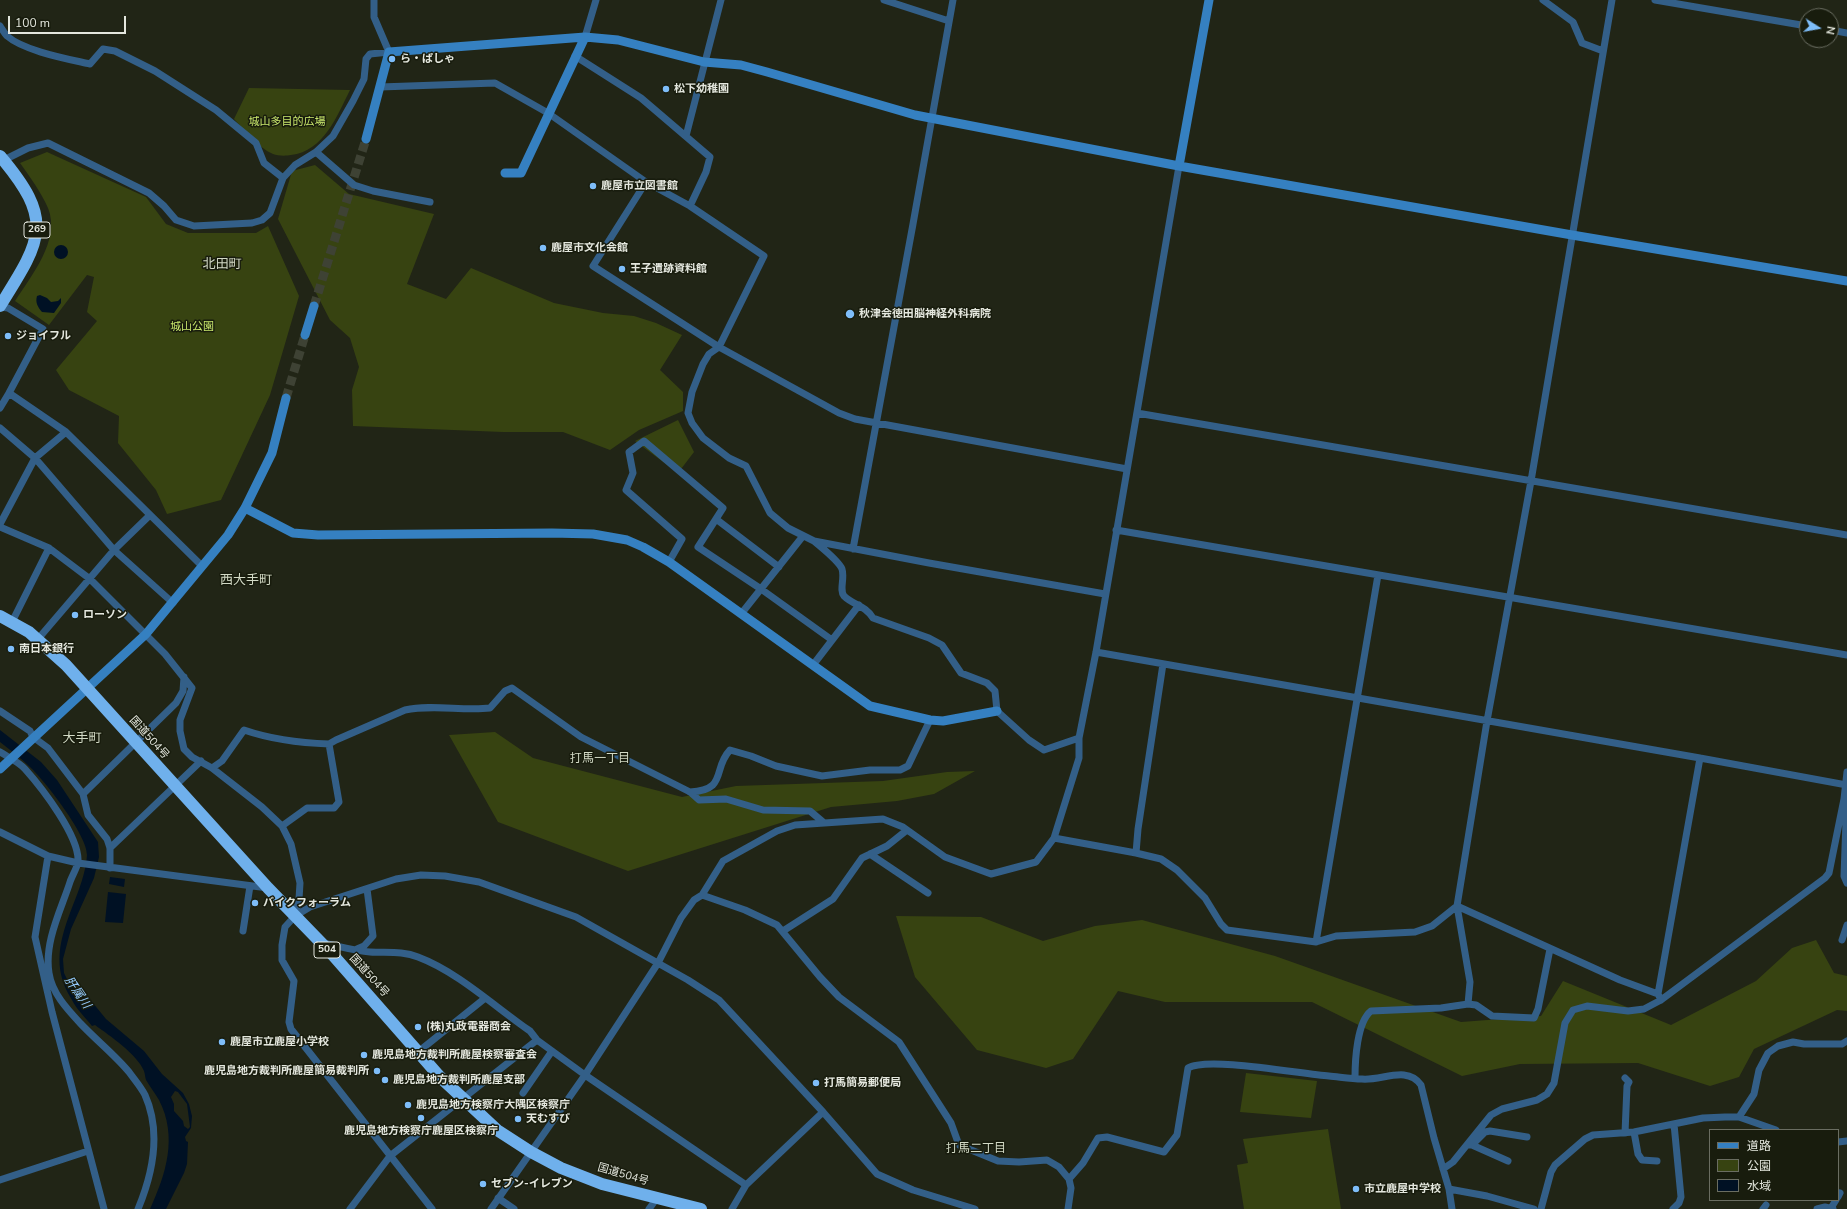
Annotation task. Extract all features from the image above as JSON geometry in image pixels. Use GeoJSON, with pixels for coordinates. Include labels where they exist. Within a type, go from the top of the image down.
{"type":"FeatureCollection","features":[{"type":"Feature","properties":{"kind":"highway","name":"269"},"geometry":{"type":"LineString","coordinates":[[0,306],[27,262],[32,250],[37,229],[37,216],[27,191],[2,158]]}},
{"type":"Feature","properties":{"kind":"highway","name":"国道504号"},"geometry":{"type":"LineString","coordinates":[[0,616],[38,639],[66,665],[268,888],[332,954],[462,1100],[497,1130],[530,1152],[561,1168],[602,1184],[702,1209]]}},
{"type":"Feature","properties":{"kind":"street"},"geometry":{"type":"LineString","coordinates":[[366,139],[389,52],[374,17],[374,0]]}},
{"type":"Feature","properties":{"kind":"street"},"geometry":{"type":"LineString","coordinates":[[504,173],[521,173],[585,37],[596,0]]}},
{"type":"Feature","properties":{"kind":"street"},"geometry":{"type":"LineString","coordinates":[[686,136],[721,0]]}},
{"type":"Feature","properties":{"kind":"street"},"geometry":{"type":"LineString","coordinates":[[884,0],[948,21]]}},
{"type":"Feature","properties":{"kind":"street"},"geometry":{"type":"LineString","coordinates":[[853,549],[932,118],[952,0]]}},
{"type":"Feature","properties":{"kind":"street"},"geometry":{"type":"LineString","coordinates":[[491,1209],[585,1075],[658,963],[681,918],[694,900],[702,895],[723,861],[778,831],[795,825],[823,822],[891,821],[907,830],[945,857],[991,874],[1036,862],[1054,838],[1079,758],[1079,738],[1096,652],[1179,166],[1209,0]]}},
{"type":"Feature","properties":{"kind":"street"},"geometry":{"type":"LineString","coordinates":[[1543,0],[1574,22],[1582,43],[1604,51]]}},
{"type":"Feature","properties":{"kind":"street"},"geometry":{"type":"LineString","coordinates":[[1468,1004],[1470,982],[1457,906],[1487,721],[1531,481],[1612,0]]}},
{"type":"Feature","properties":{"kind":"street"},"geometry":{"type":"LineString","coordinates":[[1656,0],[1799,25]]}},
{"type":"Feature","properties":{"kind":"street"},"geometry":{"type":"LineString","coordinates":[[0,26],[6,35],[17,42],[54,56],[90,64],[103,50],[115,51],[155,71],[216,110],[256,143],[264,163],[283,178]]}},
{"type":"Feature","properties":{"kind":"street"},"geometry":{"type":"LineString","coordinates":[[2,158],[28,148],[48,143],[149,193],[164,206],[176,220],[194,226],[252,223],[262,220],[270,213],[283,178],[295,165],[316,152],[333,136],[364,79],[366,59],[370,54],[585,37],[618,40],[704,62],[748,67],[915,115],[1179,166],[1572,235],[1847,281]]}},
{"type":"Feature","properties":{"kind":"street"},"geometry":{"type":"LineString","coordinates":[[575,56],[641,98],[710,157],[706,172],[690,206]]}},
{"type":"Feature","properties":{"kind":"street"},"geometry":{"type":"LineString","coordinates":[[380,87],[495,83],[548,113],[646,182],[690,206],[764,256],[719,347],[709,354],[694,384],[688,413],[692,423],[703,438],[729,458],[746,466],[770,513],[788,528],[814,541],[1105,594]]}},
{"type":"Feature","properties":{"kind":"street"},"geometry":{"type":"LineString","coordinates":[[316,152],[354,185],[373,191],[430,202]]}},
{"type":"Feature","properties":{"kind":"street"},"geometry":{"type":"LineString","coordinates":[[646,182],[593,266],[719,347],[839,413],[855,419],[1127,469]]}},
{"type":"Feature","properties":{"kind":"street"},"geometry":{"type":"LineString","coordinates":[[0,306],[8,308],[43,329],[0,408]]}},
{"type":"Feature","properties":{"kind":"street"},"geometry":{"type":"LineString","coordinates":[[305,335],[314,306]]}},
{"type":"Feature","properties":{"kind":"street"},"geometry":{"type":"LineString","coordinates":[[9,392],[66,432],[202,566]]}},
{"type":"Feature","properties":{"kind":"street"},"geometry":{"type":"LineString","coordinates":[[0,769],[146,634],[173,603],[228,534],[245,508],[272,453],[286,398]]}},
{"type":"Feature","properties":{"kind":"street"},"geometry":{"type":"LineString","coordinates":[[1137,413],[1847,535]]}},
{"type":"Feature","properties":{"kind":"street"},"geometry":{"type":"LineString","coordinates":[[0,428],[35,458],[114,550],[173,603]]}},
{"type":"Feature","properties":{"kind":"street"},"geometry":{"type":"LineString","coordinates":[[66,432],[35,458],[0,525],[49,548],[90,579],[146,634],[184,677],[192,688],[180,720],[180,732],[184,749],[192,757],[212,768],[262,807],[282,826],[291,844],[300,883],[299,899],[294,916]]}},
{"type":"Feature","properties":{"kind":"street"},"geometry":{"type":"LineString","coordinates":[[669,562],[682,540],[626,490],[633,473],[629,452],[644,441],[723,508],[698,547],[761,589],[832,640]]}},
{"type":"Feature","properties":{"kind":"street"},"geometry":{"type":"LineString","coordinates":[[245,508],[292,533],[318,536],[544,533],[593,534],[628,540],[669,562],[742,614],[771,637],[870,706],[930,720],[943,721],[997,711]]}},
{"type":"Feature","properties":{"kind":"street"},"geometry":{"type":"LineString","coordinates":[[38,639],[114,550],[150,515]]}},
{"type":"Feature","properties":{"kind":"street"},"geometry":{"type":"LineString","coordinates":[[716,519],[779,566]]}},
{"type":"Feature","properties":{"kind":"street"},"geometry":{"type":"LineString","coordinates":[[1116,530],[1847,655]]}},
{"type":"Feature","properties":{"kind":"street"},"geometry":{"type":"LineString","coordinates":[[742,614],[803,536]]}},
{"type":"Feature","properties":{"kind":"street"},"geometry":{"type":"LineString","coordinates":[[814,541],[842,567],[844,578],[841,589],[844,595],[869,610],[873,618],[929,638],[942,645],[961,673],[987,683],[995,691],[997,711],[1028,740],[1044,750],[1079,738]]}},
{"type":"Feature","properties":{"kind":"street"},"geometry":{"type":"LineString","coordinates":[[12,622],[49,548]]}},
{"type":"Feature","properties":{"kind":"street"},"geometry":{"type":"LineString","coordinates":[[1316,942],[1378,575]]}},
{"type":"Feature","properties":{"kind":"street"},"geometry":{"type":"LineString","coordinates":[[813,665],[859,605]]}},
{"type":"Feature","properties":{"kind":"street"},"geometry":{"type":"LineString","coordinates":[[1096,652],[1846,785]]}},
{"type":"Feature","properties":{"kind":"street"},"geometry":{"type":"LineString","coordinates":[[1136,853],[1138,829],[1163,664]]}},
{"type":"Feature","properties":{"kind":"street"},"geometry":{"type":"LineString","coordinates":[[83,794],[176,703],[183,691],[184,677]]}},
{"type":"Feature","properties":{"kind":"street"},"geometry":{"type":"LineString","coordinates":[[212,768],[222,761],[244,730],[271,739],[305,744],[329,744],[358,729],[405,710],[415,708],[474,710],[490,708],[505,690],[512,688],[582,738],[690,792],[700,800],[726,799],[763,810],[810,811],[823,822]]}},
{"type":"Feature","properties":{"kind":"street"},"geometry":{"type":"LineString","coordinates":[[0,711],[30,731],[33,737],[48,748],[83,794],[88,815],[107,839],[110,848],[110,868]]}},
{"type":"Feature","properties":{"kind":"street"},"geometry":{"type":"LineString","coordinates":[[690,792],[707,789],[718,781],[724,756],[730,750],[751,756],[776,766],[822,776],[870,770],[900,770],[908,766],[930,720]]}},
{"type":"Feature","properties":{"kind":"street"},"geometry":{"type":"LineString","coordinates":[[282,826],[307,808],[334,808],[339,802],[329,744]]}},
{"type":"Feature","properties":{"kind":"street"},"geometry":{"type":"LineString","coordinates":[[0,752],[24,768],[48,798],[68,829],[74,844],[78,863],[55,927],[49,951],[49,972],[55,992],[68,1010],[128,1071],[144,1094],[153,1120],[155,1142],[144,1194],[138,1209]]}},
{"type":"Feature","properties":{"kind":"street"},"geometry":{"type":"LineString","coordinates":[[1660,997],[1700,758]]}},
{"type":"Feature","properties":{"kind":"street"},"geometry":{"type":"LineString","coordinates":[[110,848],[169,794],[174,785],[201,761]]}},
{"type":"Feature","properties":{"kind":"street"},"geometry":{"type":"LineString","coordinates":[[1470,1145],[1491,1115],[1502,1109],[1537,1100],[1547,1094],[1554,1083],[1565,1023],[1573,1010],[1586,1006],[1628,1010],[1644,1009],[1825,878],[1829,873],[1844,799],[1847,772]]}},
{"type":"Feature","properties":{"kind":"street"},"geometry":{"type":"LineString","coordinates":[[1844,799],[1846,820],[1844,876],[1847,883]]}},
{"type":"Feature","properties":{"kind":"street"},"geometry":{"type":"LineString","coordinates":[[783,931],[833,899],[862,858],[887,846],[907,830]]}},
{"type":"Feature","properties":{"kind":"street"},"geometry":{"type":"LineString","coordinates":[[0,832],[48,856],[78,863],[268,888]]}},
{"type":"Feature","properties":{"kind":"street"},"geometry":{"type":"LineString","coordinates":[[1054,838],[1136,853],[1160,859],[1177,870],[1205,898],[1221,924],[1227,930],[1316,942],[1336,936],[1415,932],[1432,926],[1457,906]]}},
{"type":"Feature","properties":{"kind":"street"},"geometry":{"type":"LineString","coordinates":[[870,854],[928,893]]}},
{"type":"Feature","properties":{"kind":"street"},"geometry":{"type":"LineString","coordinates":[[48,856],[35,936],[52,1012],[104,1209]]}},
{"type":"Feature","properties":{"kind":"street"},"geometry":{"type":"LineString","coordinates":[[432,1209],[291,1029],[289,1022],[294,981],[282,960],[282,945],[285,927],[294,916],[310,907],[396,879],[421,875],[445,876],[479,882],[576,917],[688,980],[720,1000],[823,1112],[877,1174],[913,1190],[975,1209]]}},
{"type":"Feature","properties":{"kind":"street"},"geometry":{"type":"LineString","coordinates":[[243,931],[250,886]]}},
{"type":"Feature","properties":{"kind":"street"},"geometry":{"type":"LineString","coordinates":[[357,949],[364,946],[373,936],[367,889]]}},
{"type":"Feature","properties":{"kind":"street"},"geometry":{"type":"LineString","coordinates":[[702,895],[745,910],[777,925],[820,977],[839,997],[899,1042],[951,1123],[959,1145],[998,1161],[1019,1162],[1047,1160],[1059,1167],[1069,1179],[1071,1188],[1068,1209]]}},
{"type":"Feature","properties":{"kind":"street"},"geometry":{"type":"LineString","coordinates":[[1457,906],[1660,997]]}},
{"type":"Feature","properties":{"kind":"street"},"geometry":{"type":"LineString","coordinates":[[1842,940],[1847,925]]}},
{"type":"Feature","properties":{"kind":"street"},"geometry":{"type":"LineString","coordinates":[[319,942],[369,952],[397,952],[418,957],[445,971],[530,1031],[537,1040],[585,1075],[746,1185]]}},
{"type":"Feature","properties":{"kind":"street"},"geometry":{"type":"LineString","coordinates":[[1355,1078],[1355,1057],[1364,1019],[1371,1011],[1441,1008],[1468,1004],[1476,1005],[1492,1016],[1534,1018],[1538,1009],[1550,949]]}},
{"type":"Feature","properties":{"kind":"street"},"geometry":{"type":"LineString","coordinates":[[418,1052],[484,998]]}},
{"type":"Feature","properties":{"kind":"street"},"geometry":{"type":"LineString","coordinates":[[350,1209],[390,1156],[537,1040]]}},
{"type":"Feature","properties":{"kind":"street"},"geometry":{"type":"LineString","coordinates":[[1739,1117],[1754,1094],[1759,1070],[1768,1052],[1778,1046],[1793,1042],[1804,1044],[1842,1044],[1847,1041]]}},
{"type":"Feature","properties":{"kind":"street"},"geometry":{"type":"LineString","coordinates":[[523,1093],[552,1051]]}},
{"type":"Feature","properties":{"kind":"street"},"geometry":{"type":"LineString","coordinates":[[1069,1179],[1083,1163],[1098,1138],[1107,1137],[1164,1152],[1177,1135],[1185,1078],[1188,1068],[1194,1065],[1224,1064],[1363,1079],[1405,1074],[1417,1078],[1421,1085],[1449,1189],[1452,1209]]}},
{"type":"Feature","properties":{"kind":"street"},"geometry":{"type":"LineString","coordinates":[[1625,1078],[1629,1082],[1627,1086],[1625,1133]]}},
{"type":"Feature","properties":{"kind":"street"},"geometry":{"type":"LineString","coordinates":[[732,1209],[746,1185],[823,1112]]}},
{"type":"Feature","properties":{"kind":"street"},"geometry":{"type":"LineString","coordinates":[[1541,1209],[1551,1172],[1555,1165],[1585,1139],[1593,1135],[1634,1132],[1703,1118],[1739,1117],[1773,1129]]}},
{"type":"Feature","properties":{"kind":"street"},"geometry":{"type":"LineString","coordinates":[[1673,1209],[1679,1203],[1681,1197],[1674,1124]]}},
{"type":"Feature","properties":{"kind":"street"},"geometry":{"type":"LineString","coordinates":[[1443,1169],[1453,1162],[1486,1132],[1490,1131],[1527,1137]]}},
{"type":"Feature","properties":{"kind":"street"},"geometry":{"type":"LineString","coordinates":[[1634,1132],[1638,1154],[1642,1160],[1657,1161]]}},
{"type":"Feature","properties":{"kind":"street"},"geometry":{"type":"LineString","coordinates":[[1470,1145],[1508,1161]]}},
{"type":"Feature","properties":{"kind":"street"},"geometry":{"type":"LineString","coordinates":[[0,1180],[88,1151]]}},
{"type":"Feature","properties":{"kind":"street"},"geometry":{"type":"LineString","coordinates":[[1449,1189],[1487,1196],[1534,1209]]}},
{"type":"Feature","properties":{"kind":"street"},"geometry":{"type":"LineString","coordinates":[[498,1198],[514,1209]]}},
{"type":"Feature","properties":{"kind":"street"},"geometry":{"type":"LineString","coordinates":[[649,1209],[657,1198]]}},
{"type":"Feature","properties":{"kind":"street"},"geometry":{"type":"LineString","coordinates":[[1817,1209],[1825,1206],[1832,1208]]}},
{"type":"Feature","properties":{"kind":"green space","name":"城山多目的広場"},"geometry":{"type":"Polygon","coordinates":[[[249,88],[350,90],[340,111],[321,140],[302,152],[282,156],[273,154],[262,148],[234,119],[249,88]]]}},
{"type":"Feature","properties":{"kind":"green space","name":"城山公園"},"geometry":{"type":"Polygon","coordinates":[[[47,152],[146,197],[166,224],[188,233],[256,233],[268,226],[299,296],[270,395],[221,500],[167,514],[156,490],[118,443],[119,416],[69,390],[56,370],[97,321],[87,312],[94,277],[87,275],[49,325],[15,301],[36,269],[51,233],[51,220],[48,208],[39,190],[20,163],[47,152]]]}},
{"type":"Feature","properties":{"kind":"green space"},"geometry":{"type":"Polygon","coordinates":[[[315,165],[349,194],[434,214],[407,284],[446,299],[471,268],[554,303],[603,313],[634,316],[656,323],[682,335],[660,370],[683,392],[683,411],[639,430],[610,450],[563,432],[503,432],[353,426],[352,390],[359,367],[350,338],[330,320],[278,219],[292,171],[315,165]]]}},
{"type":"Feature","properties":{"kind":"green space"},"geometry":{"type":"Polygon","coordinates":[[[678,420],[694,452],[678,473],[635,441],[678,420]]]}},
{"type":"Feature","properties":{"kind":"green space"},"geometry":{"type":"Polygon","coordinates":[[[495,732],[533,758],[682,797],[736,786],[883,781],[947,772],[975,771],[934,794],[897,801],[831,807],[628,871],[498,822],[449,735],[495,732]]]}},
{"type":"Feature","properties":{"kind":"green space"},"geometry":{"type":"Polygon","coordinates":[[[896,916],[981,917],[1043,941],[1095,926],[1142,920],[1275,956],[1461,1022],[1541,1016],[1563,981],[1671,1025],[1756,981],[1792,948],[1816,940],[1834,973],[1847,976],[1847,1011],[1837,1010],[1754,1049],[1739,1077],[1710,1086],[1638,1063],[1520,1064],[1462,1076],[1312,1002],[1165,1002],[1118,991],[1073,1059],[1046,1068],[977,1050],[915,977],[896,916]]]}},
{"type":"Feature","properties":{"kind":"green space"},"geometry":{"type":"Polygon","coordinates":[[[1246,1073],[1317,1081],[1311,1118],[1240,1112],[1246,1073]]]}},
{"type":"Feature","properties":{"kind":"green space"},"geometry":{"type":"Polygon","coordinates":[[[1328,1129],[1341,1209],[1244,1209],[1237,1165],[1248,1163],[1243,1139],[1328,1129]]]}},
{"type":"Feature","properties":{"kind":"water"},"geometry":{"type":"Polygon","coordinates":[[[61,245],[66,247],[68,252],[66,257],[61,259],[56,257],[54,252],[56,247],[61,245]]]}},
{"type":"Feature","properties":{"kind":"water"},"geometry":{"type":"Polygon","coordinates":[[[40,295],[47,298],[51,302],[58,301],[61,298],[61,303],[54,313],[42,312],[36,301],[37,296],[40,295]]]}},
{"type":"Feature","properties":{"kind":"water","name":"肝属川"},"geometry":{"type":"Polygon","coordinates":[[[0,730],[41,762],[57,780],[98,842],[99,857],[94,878],[71,929],[63,959],[64,973],[69,983],[83,997],[88,997],[106,1019],[144,1051],[162,1074],[183,1093],[189,1104],[192,1116],[191,1128],[185,1137],[186,1141],[188,1142],[187,1164],[166,1209],[150,1209],[161,1182],[168,1155],[168,1128],[165,1114],[159,1100],[146,1080],[144,1071],[136,1058],[108,1034],[95,1025],[92,1026],[74,1004],[65,988],[61,976],[61,941],[84,874],[87,855],[85,846],[81,835],[55,796],[27,764],[0,742],[0,730]],[[175,1091],[171,1097],[174,1104],[174,1111],[183,1121],[184,1126],[188,1129],[190,1127],[187,1104],[178,1092],[175,1091]]]}},
{"type":"Feature","properties":{"kind":"water"},"geometry":{"type":"Polygon","coordinates":[[[110,877],[125,879],[124,887],[109,884],[110,877]]]}},
{"type":"Feature","properties":{"kind":"water"},"geometry":{"type":"Polygon","coordinates":[[[108,892],[126,894],[123,923],[105,922],[108,892]]]}},
{"type":"Feature","properties":{"kind":"tunnel"},"geometry":{"type":"LineString","coordinates":[[314,306],[366,139]]}},
{"type":"Feature","properties":{"kind":"tunnel"},"geometry":{"type":"LineString","coordinates":[[286,398],[305,335]]}},
{"type":"Feature","properties":{"kind":"place","name":"ら・ぱしゃ"},"geometry":{"type":"Point","coordinates":[392,59]}},
{"type":"Feature","properties":{"kind":"place","name":"松下幼稚園"},"geometry":{"type":"Point","coordinates":[666,89]}},
{"type":"Feature","properties":{"kind":"place","name":"鹿屋市立図書館"},"geometry":{"type":"Point","coordinates":[593,186]}},
{"type":"Feature","properties":{"kind":"place","name":"鹿屋市文化会館"},"geometry":{"type":"Point","coordinates":[543,248]}},
{"type":"Feature","properties":{"kind":"place","name":"王子遺跡資料館"},"geometry":{"type":"Point","coordinates":[622,269]}},
{"type":"Feature","properties":{"kind":"place","name":"秋津会徳田脳神経外科病院"},"geometry":{"type":"Point","coordinates":[850,314]}},
{"type":"Feature","properties":{"kind":"place","name":"ジョイフル"},"geometry":{"type":"Point","coordinates":[8,336]}},
{"type":"Feature","properties":{"kind":"place","name":"ローソン"},"geometry":{"type":"Point","coordinates":[75,615]}},
{"type":"Feature","properties":{"kind":"place","name":"南日本銀行"},"geometry":{"type":"Point","coordinates":[11,649]}},
{"type":"Feature","properties":{"kind":"place","name":"バイクフォーラム"},"geometry":{"type":"Point","coordinates":[255,903]}},
{"type":"Feature","properties":{"kind":"place","name":"(株)丸政電器商会"},"geometry":{"type":"Point","coordinates":[418,1027]}},
{"type":"Feature","properties":{"kind":"place","name":"鹿屋市立鹿屋小学校"},"geometry":{"type":"Point","coordinates":[222,1042]}},
{"type":"Feature","properties":{"kind":"place","name":"鹿児島地方裁判所鹿屋検察審査会"},"geometry":{"type":"Point","coordinates":[364,1055]}},
{"type":"Feature","properties":{"kind":"place","name":"鹿児島地方裁判所鹿屋簡易裁判所"},"geometry":{"type":"Point","coordinates":[377,1071]}},
{"type":"Feature","properties":{"kind":"place","name":"鹿児島地方裁判所鹿屋支部"},"geometry":{"type":"Point","coordinates":[385,1080]}},
{"type":"Feature","properties":{"kind":"place","name":"打馬簡易郵便局"},"geometry":{"type":"Point","coordinates":[816,1083]}},
{"type":"Feature","properties":{"kind":"place","name":"鹿児島地方検察庁大隅区検察庁"},"geometry":{"type":"Point","coordinates":[408,1105]}},
{"type":"Feature","properties":{"kind":"place","name":"鹿児島地方検察庁鹿屋区検察庁"},"geometry":{"type":"Point","coordinates":[421,1118]}},
{"type":"Feature","properties":{"kind":"place","name":"天むすび"},"geometry":{"type":"Point","coordinates":[518,1119]}},
{"type":"Feature","properties":{"kind":"place","name":"セブン-イレブン"},"geometry":{"type":"Point","coordinates":[483,1184]}},
{"type":"Feature","properties":{"kind":"place","name":"市立鹿屋中学校"},"geometry":{"type":"Point","coordinates":[1356,1189]}},
{"type":"Feature","properties":{"kind":"district","name":"北田町"},"geometry":{"type":"Point","coordinates":[222,265]}},
{"type":"Feature","properties":{"kind":"district","name":"西大手町"},"geometry":{"type":"Point","coordinates":[246,581]}},
{"type":"Feature","properties":{"kind":"district","name":"大手町"},"geometry":{"type":"Point","coordinates":[82,739]}},
{"type":"Feature","properties":{"kind":"district","name":"打馬一丁目"},"geometry":{"type":"Point","coordinates":[600,759]}},
{"type":"Feature","properties":{"kind":"district","name":"打馬二丁目"},"geometry":{"type":"Point","coordinates":[976,1149]}}]}
